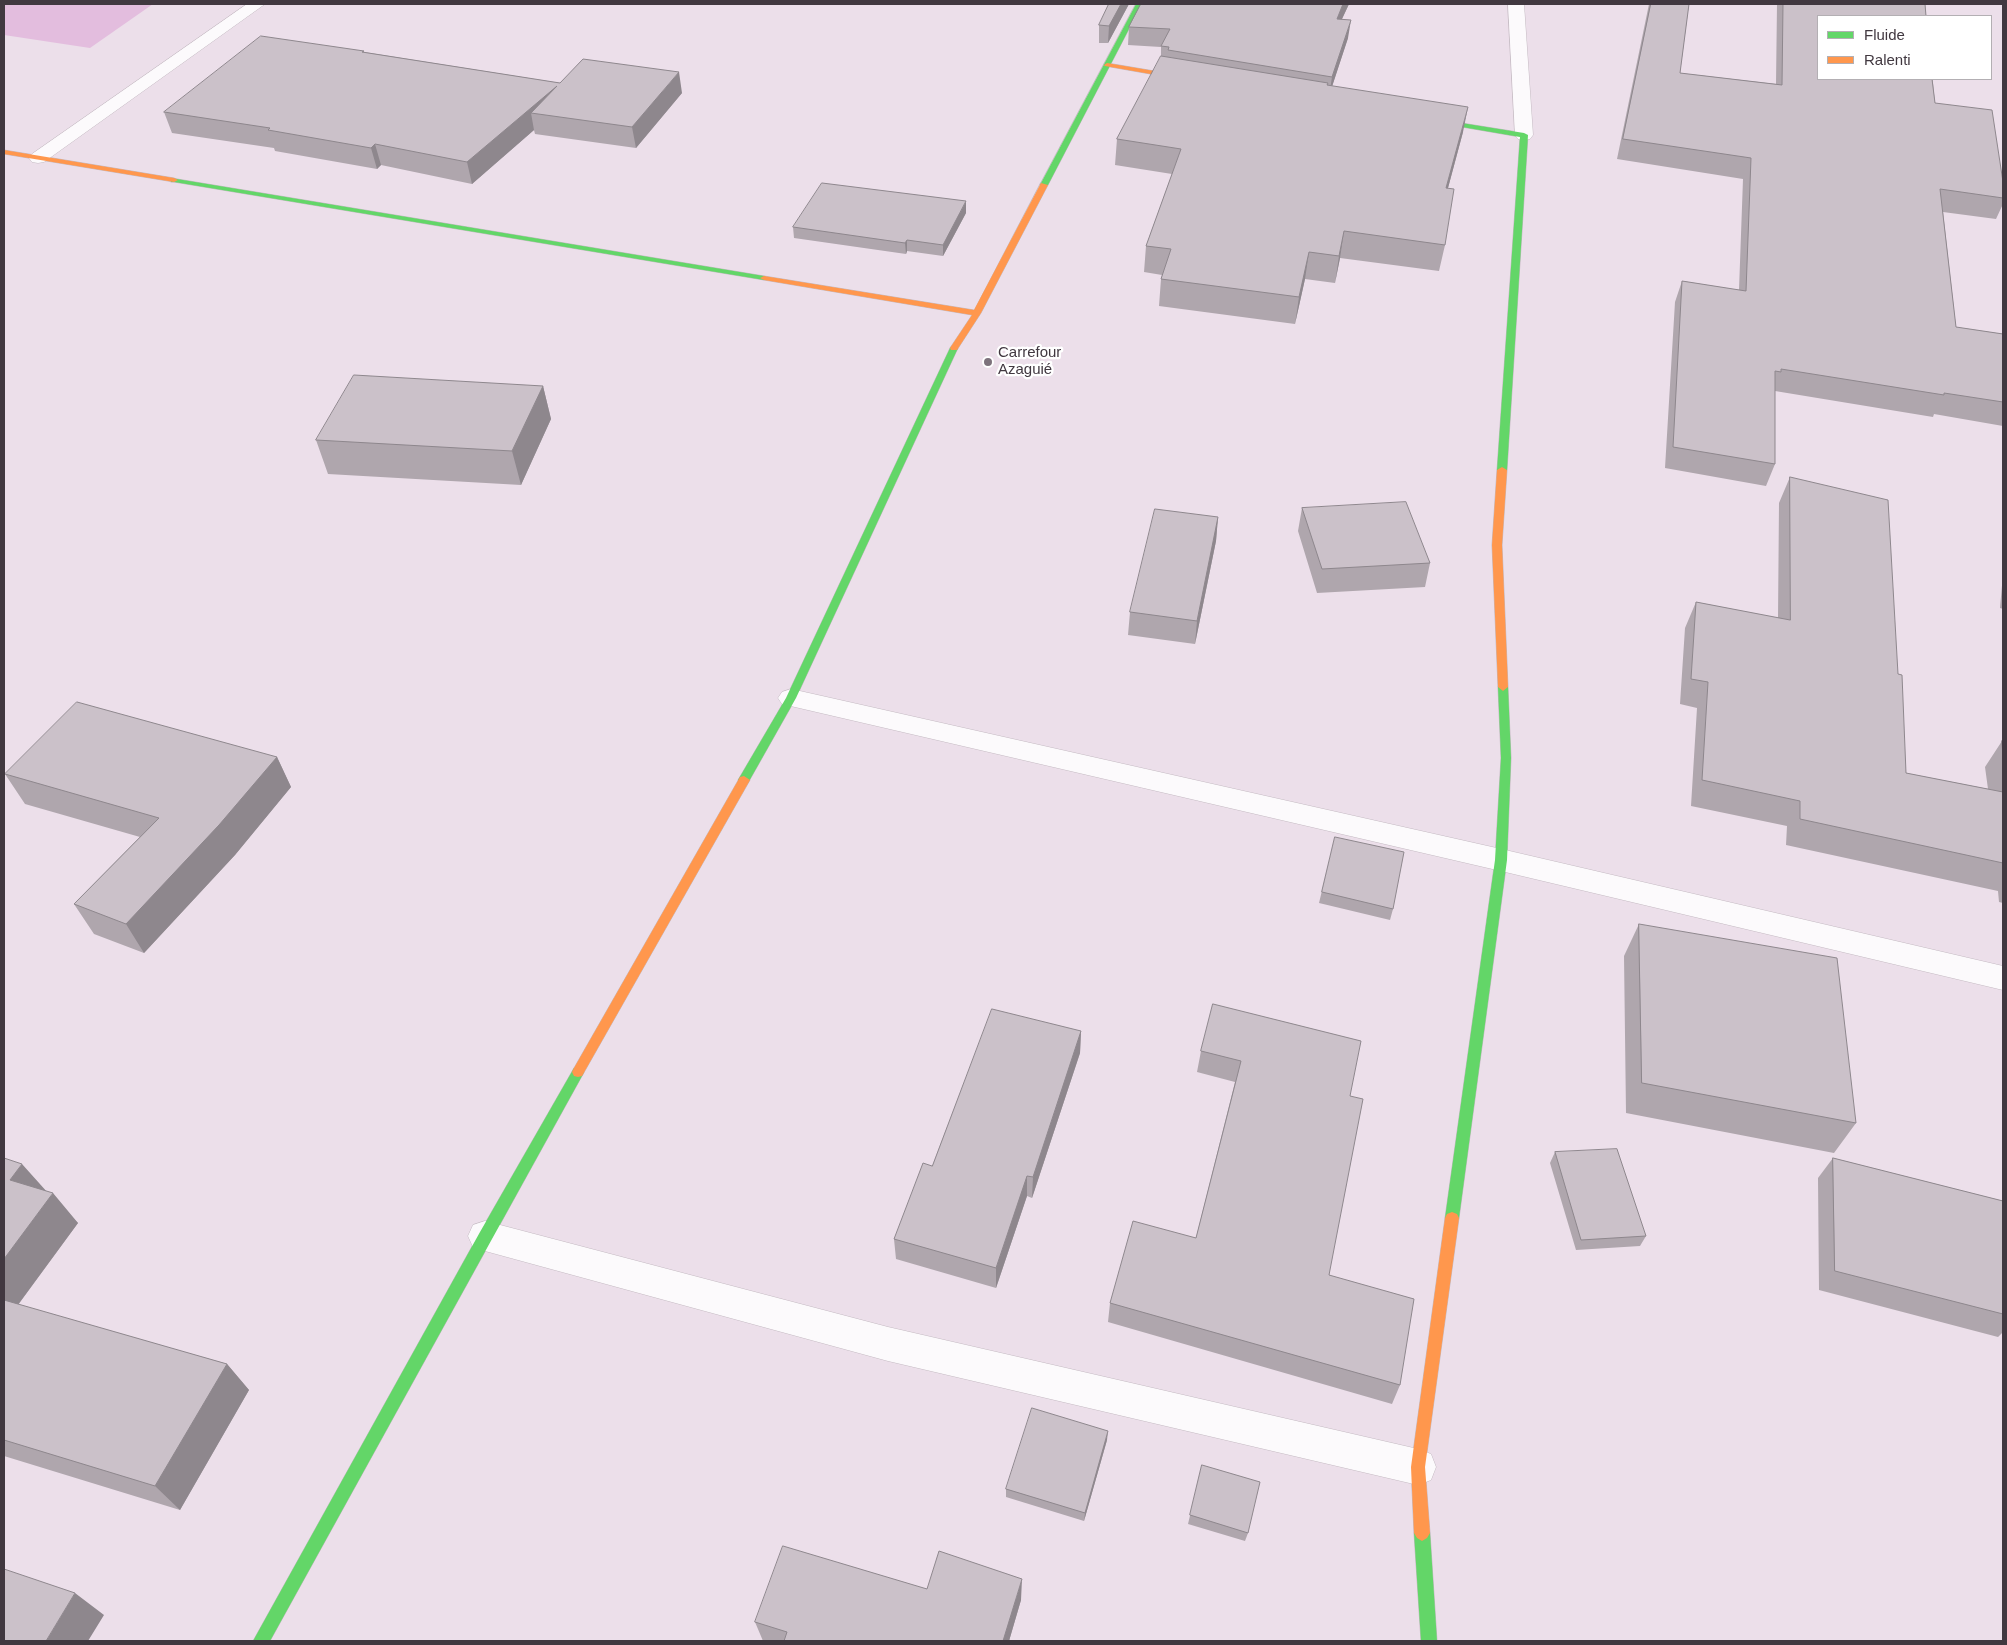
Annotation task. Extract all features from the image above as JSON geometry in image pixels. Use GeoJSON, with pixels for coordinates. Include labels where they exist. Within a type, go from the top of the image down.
{"type":"FeatureCollection","features":[{"type":"Feature","properties":{"kind":"street"},"geometry":{"type":"LineString","coordinates":[[38,158],[257,4]]}},
{"type":"Feature","properties":{"kind":"street"},"geometry":{"type":"LineString","coordinates":[[262,1641],[485,1236],[791,698],[950,356],[977,313],[1139,4]]}},
{"type":"Feature","properties":{"kind":"street"},"geometry":{"type":"LineString","coordinates":[[1428,1641],[1418,1467],[1501,860],[1506,758],[1497,545],[1524,135],[1516,4]]}},
{"type":"Feature","properties":{"kind":"street"},"geometry":{"type":"LineString","coordinates":[[1107,65],[1204,81]]}},
{"type":"Feature","properties":{"kind":"street"},"geometry":{"type":"LineString","coordinates":[[1417,117],[1524,135]]}},
{"type":"Feature","properties":{"kind":"street"},"geometry":{"type":"LineString","coordinates":[[4,152],[977,313]]}},
{"type":"Feature","properties":{"kind":"street"},"geometry":{"type":"LineString","coordinates":[[791,698],[1501,860],[2003,978]]}},
{"type":"Feature","properties":{"kind":"street"},"geometry":{"type":"LineString","coordinates":[[485,1236],[888,1344],[1418,1467]]}},
{"type":"Feature","properties":{"kind":"shaded area"},"geometry":{"type":"Polygon","coordinates":[[[4,4],[153,4],[90,48],[4,35],[4,4]]]}},
{"type":"Feature","properties":{"kind":"building"},"geometry":{"type":"Polygon","coordinates":[[[1109,4],[1121,4],[1109,26],[1099,25],[1109,4]]]}},
{"type":"Feature","properties":{"kind":"building"},"geometry":{"type":"Polygon","coordinates":[[[1141,4],[1343,4],[1337,19],[1351,20],[1332,77],[1168,50],[1169,47],[1161,46],[1170,29],[1129,27],[1141,4]]]}},
{"type":"Feature","properties":{"kind":"building"},"geometry":{"type":"Polygon","coordinates":[[[1651,4],[1689,4],[1680,73],[1782,85],[1783,4],[1925,4],[1926,15],[1817,15],[1817,80],[1932,80],[1935,103],[1992,110],[2003,182],[2003,198],[1940,189],[1956,327],[2003,334],[2003,402],[1944,393],[1944,395],[1781,369],[1781,372],[1775,371],[1775,464],[1673,447],[1682,281],[1746,291],[1751,158],[1623,139],[1651,4]]]}},
{"type":"Feature","properties":{"kind":"building"},"geometry":{"type":"Polygon","coordinates":[[[261,36],[560,83],[583,59],[679,72],[632,127],[531,113],[557,86],[467,162],[375,144],[371,148],[268,130],[270,128],[164,112],[261,36]]]}},
{"type":"Feature","properties":{"kind":"building"},"geometry":{"type":"Polygon","coordinates":[[[1161,56],[1468,107],[1446,188],[1454,189],[1445,245],[1344,231],[1339,256],[1309,252],[1299,297],[1161,279],[1171,249],[1146,246],[1181,149],[1117,139],[1161,56]]]}},
{"type":"Feature","properties":{"kind":"building"},"geometry":{"type":"Polygon","coordinates":[[[822,183],[966,201],[943,245],[907,240],[905,243],[793,227],[822,183]]]}},
{"type":"Feature","properties":{"kind":"building"},"geometry":{"type":"Polygon","coordinates":[[[354,375],[543,386],[512,451],[316,440],[354,375]]]}},
{"type":"Feature","properties":{"kind":"building"},"geometry":{"type":"Polygon","coordinates":[[[1790,477],[1888,500],[1898,674],[1902,675],[1906,773],[2003,792],[2003,863],[1800,819],[1800,801],[1702,780],[1708,682],[1691,679],[1696,602],[1790,620],[1790,477]]]}},
{"type":"Feature","properties":{"kind":"building"},"geometry":{"type":"Polygon","coordinates":[[[1406,502],[1430,563],[1322,569],[1302,508],[1406,502]]]}},
{"type":"Feature","properties":{"kind":"building"},"geometry":{"type":"Polygon","coordinates":[[[1155,509],[1218,517],[1197,621],[1130,612],[1155,509]]]}},
{"type":"Feature","properties":{"kind":"building"},"geometry":{"type":"Polygon","coordinates":[[[77,702],[277,757],[219,825],[126,924],[74,904],[159,818],[5,774],[77,702]]]}},
{"type":"Feature","properties":{"kind":"building"},"geometry":{"type":"Polygon","coordinates":[[[1335,837],[1404,852],[1393,909],[1322,892],[1335,837]]]}},
{"type":"Feature","properties":{"kind":"building"},"geometry":{"type":"Polygon","coordinates":[[[1639,924],[1837,958],[1856,1123],[1642,1083],[1639,924]]]}},
{"type":"Feature","properties":{"kind":"building"},"geometry":{"type":"Polygon","coordinates":[[[1213,1004],[1361,1041],[1350,1096],[1363,1099],[1329,1275],[1414,1299],[1400,1385],[1110,1303],[1133,1221],[1196,1238],[1241,1061],[1201,1051],[1213,1004]]]}},
{"type":"Feature","properties":{"kind":"building"},"geometry":{"type":"Polygon","coordinates":[[[992,1009],[1081,1031],[1033,1177],[1027,1176],[996,1268],[894,1239],[923,1163],[932,1166],[992,1009]]]}},
{"type":"Feature","properties":{"kind":"building"},"geometry":{"type":"Polygon","coordinates":[[[1617,1149],[1646,1236],[1581,1240],[1555,1152],[1617,1149]]]}},
{"type":"Feature","properties":{"kind":"building"},"geometry":{"type":"Polygon","coordinates":[[[4,1158],[22,1164],[10,1180],[53,1193],[4,1259],[4,1158]]]}},
{"type":"Feature","properties":{"kind":"building"},"geometry":{"type":"Polygon","coordinates":[[[1833,1158],[2003,1201],[2003,1314],[1835,1271],[1833,1158]]]}},
{"type":"Feature","properties":{"kind":"building"},"geometry":{"type":"Polygon","coordinates":[[[4,1300],[227,1364],[155,1486],[4,1440],[4,1300]]]}},
{"type":"Feature","properties":{"kind":"building"},"geometry":{"type":"Polygon","coordinates":[[[1032,1408],[1108,1431],[1085,1513],[1006,1489],[1032,1408]]]}},
{"type":"Feature","properties":{"kind":"building"},"geometry":{"type":"Polygon","coordinates":[[[1202,1465],[1260,1482],[1248,1533],[1190,1515],[1202,1465]]]}},
{"type":"Feature","properties":{"kind":"building"},"geometry":{"type":"Polygon","coordinates":[[[783,1546],[927,1589],[939,1551],[1022,1579],[1003,1641],[784,1641],[787,1632],[755,1622],[783,1546]]]}},
{"type":"Feature","properties":{"kind":"building"},"geometry":{"type":"Polygon","coordinates":[[[4,1569],[75,1593],[46,1641],[4,1641],[4,1569]]]}},
{"type":"Feature","properties":{"kind":"traffic: fast"},"geometry":{"type":"LineString","coordinates":[[1044,185],[1139,4]]}},
{"type":"Feature","properties":{"kind":"traffic: fast"},"geometry":{"type":"LineString","coordinates":[[1427,119],[1524,135],[1502,470]]}},
{"type":"Feature","properties":{"kind":"traffic: fast"},"geometry":{"type":"LineString","coordinates":[[174,180],[764,278]]}},
{"type":"Feature","properties":{"kind":"traffic: fast"},"geometry":{"type":"LineString","coordinates":[[744,780],[791,698],[954,348]]}},
{"type":"Feature","properties":{"kind":"traffic: fast"},"geometry":{"type":"LineString","coordinates":[[1452,1218],[1501,860],[1506,758],[1503,687]]}},
{"type":"Feature","properties":{"kind":"traffic: fast"},"geometry":{"type":"LineString","coordinates":[[261,1641],[578,1072]]}},
{"type":"Feature","properties":{"kind":"traffic: fast"},"geometry":{"type":"LineString","coordinates":[[1422,1533],[1429,1641]]}},
{"type":"Feature","properties":{"kind":"traffic: slow"},"geometry":{"type":"LineString","coordinates":[[1107,65],[1190,79]]}},
{"type":"Feature","properties":{"kind":"traffic: slow"},"geometry":{"type":"LineString","coordinates":[[4,152],[174,180]]}},
{"type":"Feature","properties":{"kind":"traffic: slow"},"geometry":{"type":"LineString","coordinates":[[954,348],[977,313],[1044,185]]}},
{"type":"Feature","properties":{"kind":"traffic: slow"},"geometry":{"type":"LineString","coordinates":[[764,278],[977,313]]}},
{"type":"Feature","properties":{"kind":"traffic: slow"},"geometry":{"type":"LineString","coordinates":[[1502,470],[1497,545],[1503,687]]}},
{"type":"Feature","properties":{"kind":"traffic: slow"},"geometry":{"type":"LineString","coordinates":[[578,1072],[744,780]]}},
{"type":"Feature","properties":{"kind":"traffic: slow"},"geometry":{"type":"LineString","coordinates":[[1422,1533],[1418,1467],[1452,1218]]}},
{"type":"Feature","properties":{"kind":"place","name":"Carrefour Azaguié"},"geometry":{"type":"Point","coordinates":[988,362]}}]}
